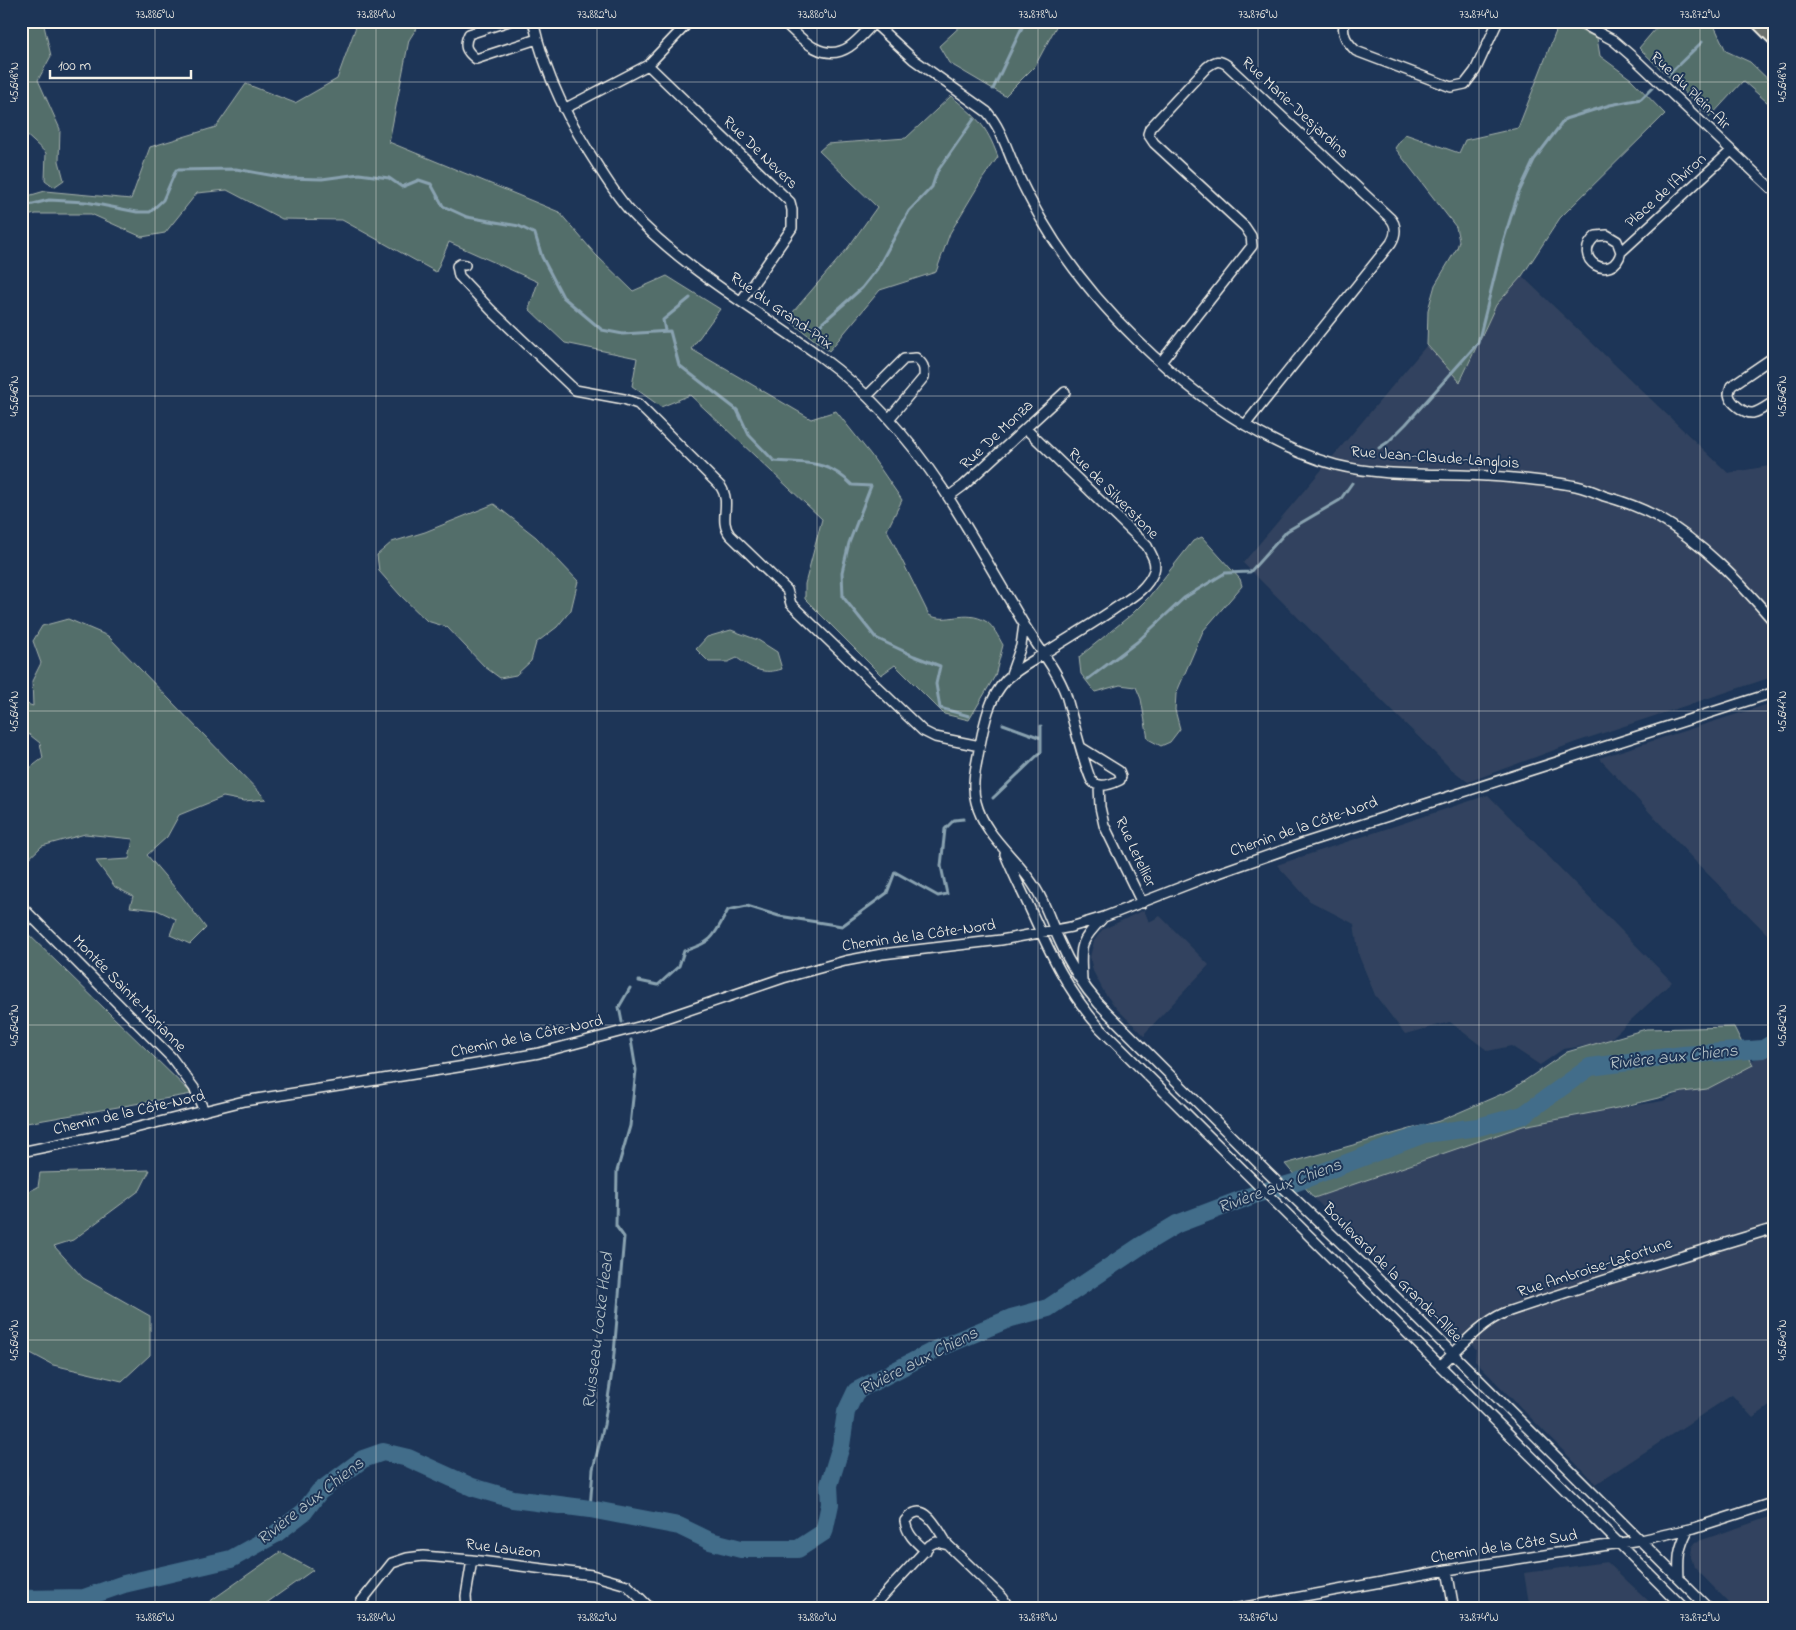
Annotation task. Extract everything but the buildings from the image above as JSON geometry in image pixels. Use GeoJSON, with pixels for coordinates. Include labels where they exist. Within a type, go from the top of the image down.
{"type":"FeatureCollection","features":[{"type":"Feature","properties":{"kind":"highway"},"geometry":{"type":"LineString","coordinates":[[1758,21],[1775,38]]}},
{"type":"Feature","properties":{"kind":"street"},"geometry":{"type":"LineString","coordinates":[[509,21],[468,34],[465,42],[468,53],[476,59],[537,39]]}},
{"type":"Feature","properties":{"kind":"street","name":"Rue du Grand-Prix"},"geometry":{"type":"LineString","coordinates":[[533,21],[537,39],[564,110],[580,140],[630,211],[691,266],[823,358],[867,396],[889,419],[948,497],[1043,654]]}},
{"type":"Feature","properties":{"kind":"street","name":"Rue Jean-Claude-Langlois"},"geometry":{"type":"LineString","coordinates":[[783,21],[813,47],[829,52],[837,52],[848,48],[874,22],[913,58],[975,102],[992,117],[1025,191],[1050,234],[1067,260],[1102,304],[1161,362],[1200,395],[1245,425],[1291,449],[1337,465],[1371,470],[1484,476],[1578,486],[1631,505],[1668,524],[1708,554],[1733,576],[1775,623]]}},
{"type":"Feature","properties":{"kind":"street"},"geometry":{"type":"LineString","coordinates":[[1345,21],[1343,26],[1345,40],[1356,52],[1451,87],[1465,84],[1475,72],[1498,21]]}},
{"type":"Feature","properties":{"kind":"street","name":"Rue du Plein-Air"},"geometry":{"type":"LineString","coordinates":[[1577,21],[1613,40],[1775,192]]}},
{"type":"Feature","properties":{"kind":"street"},"geometry":{"type":"LineString","coordinates":[[564,110],[648,65],[685,26]]}},
{"type":"Feature","properties":{"kind":"street","name":"Rue Marie-Desjardins"},"geometry":{"type":"LineString","coordinates":[[1161,362],[1252,246],[1251,236],[1244,227],[1154,143],[1148,134],[1150,128],[1207,67],[1214,61],[1219,61],[1227,65],[1390,218],[1395,228],[1394,239],[1391,244],[1245,425]]}},
{"type":"Feature","properties":{"kind":"street","name":"Rue De Nevers"},"geometry":{"type":"LineString","coordinates":[[648,65],[790,202],[792,228],[741,301]]}},
{"type":"Feature","properties":{"kind":"street","name":"Place de l'Aviron"},"geometry":{"type":"LineString","coordinates":[[1621,252],[1732,152]]}},
{"type":"Feature","properties":{"kind":"street"},"geometry":{"type":"LineString","coordinates":[[465,265],[460,264],[457,266],[459,276],[491,310],[575,390],[624,399],[638,404],[702,468],[724,493],[726,506],[724,526],[730,536],[787,590],[795,608],[923,731],[935,737],[980,746]]}},
{"type":"Feature","properties":{"kind":"street"},"geometry":{"type":"LineString","coordinates":[[1775,356],[1731,386],[1729,393],[1731,399],[1745,412],[1751,413],[1775,401]]}},
{"type":"Feature","properties":{"kind":"street"},"geometry":{"type":"LineString","coordinates":[[867,396],[904,358],[916,358],[923,364],[925,370],[924,377],[889,419]]}},
{"type":"Feature","properties":{"kind":"street","name":"Rue De Monza"},"geometry":{"type":"LineString","coordinates":[[948,497],[963,486],[1065,392]]}},
{"type":"Feature","properties":{"kind":"street","name":"Rue de Silverstone"},"geometry":{"type":"LineString","coordinates":[[1026,429],[1147,546],[1154,558],[1155,565],[1148,581],[1136,594],[1094,624],[1043,654]]}},
{"type":"Feature","properties":{"kind":"street"},"geometry":{"type":"LineString","coordinates":[[1010,676],[1022,646],[1024,624]]}},
{"type":"Feature","properties":{"kind":"street","name":"Boulevard de la Grande-Allée"},"geometry":{"type":"LineString","coordinates":[[1043,654],[1010,676],[994,696],[985,722],[974,786],[976,802],[983,819],[1003,849],[1027,874],[1047,908],[1063,948],[1082,983],[1106,1012],[1454,1354],[1709,1609]]}},
{"type":"Feature","properties":{"kind":"street","name":"Rue Letellier"},"geometry":{"type":"LineString","coordinates":[[1043,654],[1056,672],[1063,687],[1082,748],[1089,778],[1099,785],[1100,807],[1104,825],[1142,903]]}},
{"type":"Feature","properties":{"kind":"street","name":"Chemin de la Côte-Nord"},"geometry":{"type":"LineString","coordinates":[[21,1152],[124,1131],[256,1099],[484,1064],[540,1053],[642,1026],[774,980],[845,961],[882,954],[962,946],[1055,930],[1104,917],[1206,877],[1304,842],[1775,692]]}},
{"type":"Feature","properties":{"kind":"street"},"geometry":{"type":"LineString","coordinates":[[1082,748],[1121,773],[1120,780],[1107,785],[1099,785]]}},
{"type":"Feature","properties":{"kind":"street","name":"Boulevard de la Grande-Allée"},"geometry":{"type":"LineString","coordinates":[[1003,849],[1015,880],[1068,987],[1087,1014],[1684,1609]]}},
{"type":"Feature","properties":{"kind":"street","name":"Montée Sainte-Marianne"},"geometry":{"type":"LineString","coordinates":[[21,906],[171,1058],[194,1088],[204,1111]]}},
{"type":"Feature","properties":{"kind":"street"},"geometry":{"type":"LineString","coordinates":[[1082,983],[1081,956],[1083,942],[1090,931],[1104,917]]}},
{"type":"Feature","properties":{"kind":"street"},"geometry":{"type":"LineString","coordinates":[[1269,1196],[1279,1182]]}},
{"type":"Feature","properties":{"kind":"street","name":"Rue Ambroise-Lafortune"},"geometry":{"type":"LineString","coordinates":[[1440,1366],[1485,1324],[1504,1312],[1649,1265],[1775,1228]]}},
{"type":"Feature","properties":{"kind":"street","name":"Chemin de la Côte Sud"},"geometry":{"type":"LineString","coordinates":[[1234,1609],[1262,1606],[1447,1570],[1640,1540],[1688,1530],[1775,1502]]}},
{"type":"Feature","properties":{"kind":"street"},"geometry":{"type":"LineString","coordinates":[[926,1551],[908,1534],[906,1528],[905,1521],[916,1512],[923,1512],[930,1517],[948,1545],[1003,1598],[1009,1609]]}},
{"type":"Feature","properties":{"kind":"street"},"geometry":{"type":"LineString","coordinates":[[1679,1579],[1679,1547],[1688,1530]]}},
{"type":"Feature","properties":{"kind":"street"},"geometry":{"type":"LineString","coordinates":[[871,1609],[930,1545],[936,1542],[948,1545]]}},
{"type":"Feature","properties":{"kind":"street","name":"Rue Lauzon"},"geometry":{"type":"LineString","coordinates":[[361,1602],[392,1563],[407,1558],[423,1556],[592,1575],[627,1585],[650,1609]]}},
{"type":"Feature","properties":{"kind":"street"},"geometry":{"type":"LineString","coordinates":[[467,1609],[466,1596],[472,1560]]}},
{"type":"Feature","properties":{"kind":"street"},"geometry":{"type":"LineString","coordinates":[[1447,1570],[1454,1609]]}},
{"type":"Feature","properties":{"kind":"shaded area"},"geometry":{"type":"Polygon","coordinates":[[[1522,276],[1728,473],[1775,465],[1775,676],[1576,742],[1468,782],[1450,768],[1243,563],[1427,345],[1461,382],[1496,305],[1522,276]]]}},
{"type":"Feature","properties":{"kind":"shaded area"},"geometry":{"type":"Polygon","coordinates":[[[1775,702],[1775,942],[1694,860],[1599,758],[1775,702]]]}},
{"type":"Feature","properties":{"kind":"shaded area"},"geometry":{"type":"Polygon","coordinates":[[[1488,795],[1672,982],[1606,1043],[1563,1049],[1540,1065],[1511,1046],[1488,1051],[1450,1022],[1405,1034],[1375,995],[1359,956],[1354,924],[1310,901],[1277,865],[1488,795]]]}},
{"type":"Feature","properties":{"kind":"shaded area"},"geometry":{"type":"Polygon","coordinates":[[[1144,910],[1149,922],[1160,916],[1209,965],[1145,1033],[1145,1036],[1117,1009],[1104,992],[1093,971],[1090,957],[1094,941],[1102,930],[1144,910]]]}},
{"type":"Feature","properties":{"kind":"shaded area"},"geometry":{"type":"Polygon","coordinates":[[[1775,1050],[1775,1402],[1753,1418],[1732,1395],[1596,1484],[1475,1361],[1476,1349],[1458,1332],[1447,1334],[1314,1198],[1523,1126],[1663,1101],[1775,1050]]]}},
{"type":"Feature","properties":{"kind":"shaded area"},"geometry":{"type":"Polygon","coordinates":[[[1775,1515],[1775,1609],[1735,1609],[1694,1567],[1691,1557],[1692,1547],[1696,1542],[1775,1515]]]}},
{"type":"Feature","properties":{"kind":"shaded area"},"geometry":{"type":"Polygon","coordinates":[[[1607,1562],[1657,1609],[1530,1609],[1524,1573],[1607,1562]]]}},
{"type":"Feature","properties":{"kind":"green space"},"geometry":{"type":"Polygon","coordinates":[[[21,21],[43,21],[51,56],[38,80],[60,129],[59,161],[64,180],[54,187],[45,180],[46,153],[21,130],[21,21]]]}},
{"type":"Feature","properties":{"kind":"green space"},"geometry":{"type":"Polygon","coordinates":[[[358,21],[421,21],[409,40],[389,142],[559,212],[596,255],[633,291],[667,276],[720,309],[691,349],[811,419],[836,411],[871,455],[902,500],[887,530],[929,615],[936,618],[971,616],[979,618],[991,626],[1003,645],[995,676],[969,720],[944,714],[895,665],[881,675],[805,599],[805,584],[822,519],[690,395],[661,407],[632,386],[637,358],[565,343],[529,309],[538,282],[449,242],[436,272],[342,220],[282,219],[227,190],[197,193],[165,233],[142,237],[91,214],[36,214],[21,217],[21,198],[45,191],[131,199],[150,147],[216,127],[246,84],[295,103],[337,79],[358,21]]]}},
{"type":"Feature","properties":{"kind":"green space"},"geometry":{"type":"Polygon","coordinates":[[[966,21],[1059,21],[1035,66],[1005,96],[949,63],[939,46],[966,21]]]}},
{"type":"Feature","properties":{"kind":"green space"},"geometry":{"type":"Polygon","coordinates":[[[1560,21],[1597,38],[1600,56],[1631,79],[1665,114],[1560,218],[1522,276],[1496,305],[1460,382],[1427,345],[1428,310],[1435,285],[1457,248],[1459,241],[1456,227],[1395,148],[1405,134],[1459,153],[1465,140],[1518,128],[1560,21]]]}},
{"type":"Feature","properties":{"kind":"green space"},"geometry":{"type":"Polygon","coordinates":[[[1662,21],[1712,21],[1726,51],[1750,62],[1775,86],[1775,109],[1743,81],[1710,117],[1639,48],[1662,21]]]}},
{"type":"Feature","properties":{"kind":"green space"},"geometry":{"type":"Polygon","coordinates":[[[951,96],[980,122],[998,157],[950,233],[936,272],[880,290],[829,351],[787,319],[847,249],[877,207],[819,151],[827,144],[906,138],[951,96]]]}},
{"type":"Feature","properties":{"kind":"green space"},"geometry":{"type":"Polygon","coordinates":[[[494,504],[536,537],[578,581],[571,610],[557,627],[536,643],[531,661],[516,675],[500,678],[485,667],[447,627],[427,621],[400,595],[379,571],[377,555],[392,542],[425,532],[494,504]]]}},
{"type":"Feature","properties":{"kind":"green space"},"geometry":{"type":"Polygon","coordinates":[[[1202,537],[1240,579],[1242,586],[1203,631],[1176,694],[1175,710],[1180,729],[1170,742],[1161,746],[1148,739],[1141,699],[1136,687],[1120,685],[1095,692],[1081,674],[1079,657],[1132,614],[1148,598],[1193,541],[1202,537]]]}},
{"type":"Feature","properties":{"kind":"green space"},"geometry":{"type":"Polygon","coordinates":[[[68,619],[108,636],[266,799],[244,801],[223,797],[179,815],[167,837],[147,855],[206,928],[190,944],[170,935],[176,919],[157,910],[130,907],[133,896],[115,887],[96,861],[129,859],[133,839],[85,834],[42,846],[21,866],[21,775],[43,758],[40,743],[21,728],[21,702],[33,706],[32,681],[41,663],[33,641],[42,626],[68,619]]]}},
{"type":"Feature","properties":{"kind":"green space"},"geometry":{"type":"Polygon","coordinates":[[[731,630],[758,640],[777,652],[782,669],[775,671],[758,670],[737,658],[728,662],[709,662],[696,649],[707,637],[731,630]]]}},
{"type":"Feature","properties":{"kind":"green space"},"geometry":{"type":"Polygon","coordinates":[[[21,927],[192,1094],[21,1124],[21,927]]]}},
{"type":"Feature","properties":{"kind":"green space"},"geometry":{"type":"Polygon","coordinates":[[[1734,1027],[1753,1065],[1707,1089],[1683,1092],[1617,1108],[1523,1126],[1314,1198],[1285,1164],[1439,1121],[1511,1090],[1567,1052],[1646,1029],[1734,1027]]]}},
{"type":"Feature","properties":{"kind":"green space"},"geometry":{"type":"Polygon","coordinates":[[[150,1170],[140,1190],[73,1240],[54,1246],[83,1278],[150,1316],[150,1355],[122,1381],[53,1365],[21,1348],[21,1195],[38,1187],[40,1173],[150,1170]]]}},
{"type":"Feature","properties":{"kind":"green space"},"geometry":{"type":"Polygon","coordinates":[[[21,1459],[24,1460],[26,1468],[27,1486],[25,1514],[21,1531],[21,1459]]]}},
{"type":"Feature","properties":{"kind":"green space"},"geometry":{"type":"Polygon","coordinates":[[[280,1552],[313,1570],[258,1609],[199,1609],[280,1552]]]}},
{"type":"Feature","properties":{"kind":"waterway"},"geometry":{"type":"LineString","coordinates":[[993,89],[1025,21]]}},
{"type":"Feature","properties":{"kind":"waterway"},"geometry":{"type":"LineString","coordinates":[[1669,74],[1702,42]]}},
{"type":"Feature","properties":{"kind":"waterway"},"geometry":{"type":"LineString","coordinates":[[1379,448],[1406,424],[1478,343],[1503,242],[1518,194],[1534,160],[1565,119],[1610,105],[1641,99],[1652,88]]}},
{"type":"Feature","properties":{"kind":"waterway"},"geometry":{"type":"LineString","coordinates":[[820,325],[862,288],[877,269],[909,211],[932,187],[937,172],[974,119]]}},
{"type":"Feature","properties":{"kind":"waterway","name":"Ruisseau Locke Head"},"geometry":{"type":"LineString","coordinates":[[21,207],[49,200],[86,202],[137,212],[150,212],[163,200],[176,170],[236,169],[286,178],[322,179],[359,174],[389,178],[402,187],[419,180],[431,184],[443,206],[467,217],[519,226],[535,234],[542,257],[563,297],[602,330],[623,334],[670,331],[679,365],[737,410],[749,435],[774,461],[816,464],[834,471],[852,485],[871,486],[849,543],[842,572],[843,597],[876,638],[940,666],[936,684],[940,708],[969,716]]}},
{"type":"Feature","properties":{"kind":"waterway"},"geometry":{"type":"LineString","coordinates":[[665,331],[663,320],[690,298]]}},
{"type":"Feature","properties":{"kind":"waterway"},"geometry":{"type":"LineString","coordinates":[[1088,679],[1137,642],[1184,598],[1225,573],[1250,572],[1287,531],[1340,500],[1352,483]]}},
{"type":"Feature","properties":{"kind":"waterway","name":"Ruisseau Locke Head"},"geometry":{"type":"LineString","coordinates":[[993,798],[1041,752],[1041,738],[1003,724]]}},
{"type":"Feature","properties":{"kind":"waterway"},"geometry":{"type":"LineString","coordinates":[[1041,726],[1041,738]]}},
{"type":"Feature","properties":{"kind":"waterway","name":"Ruisseau Locke Head"},"geometry":{"type":"LineString","coordinates":[[639,981],[658,985],[679,966],[684,951],[694,948],[712,937],[728,910],[747,906],[779,916],[842,926],[887,893],[895,872],[938,896],[947,894],[941,866],[945,829],[954,820],[964,819]]}},
{"type":"Feature","properties":{"kind":"waterway","name":"Ruisseau Locke Head"},"geometry":{"type":"LineString","coordinates":[[622,1022],[619,1007],[630,988]]}},
{"type":"Feature","properties":{"kind":"waterway","name":"Ruisseau Locke Head"},"geometry":{"type":"LineString","coordinates":[[590,1509],[593,1469],[604,1425],[613,1365],[624,1237],[616,1226],[617,1171],[630,1126],[636,1070],[631,1040]]}},
{"type":"Feature","properties":{"kind":"waterway","name":"Rivière aux Chiens"},"geometry":{"type":"LineString","coordinates":[[21,1599],[84,1598],[124,1584],[231,1559],[274,1535],[304,1512],[319,1492],[363,1459],[383,1452],[408,1458],[472,1487],[513,1499],[590,1509],[679,1526],[710,1541],[741,1549],[798,1549],[824,1532],[830,1504],[829,1485],[841,1446],[846,1412],[856,1391],[937,1349],[1011,1318],[1048,1308],[1142,1245],[1177,1224],[1256,1194],[1294,1183],[1424,1134],[1478,1127],[1523,1115],[1590,1067],[1683,1055],[1763,1049],[1775,1042]]}}]}
